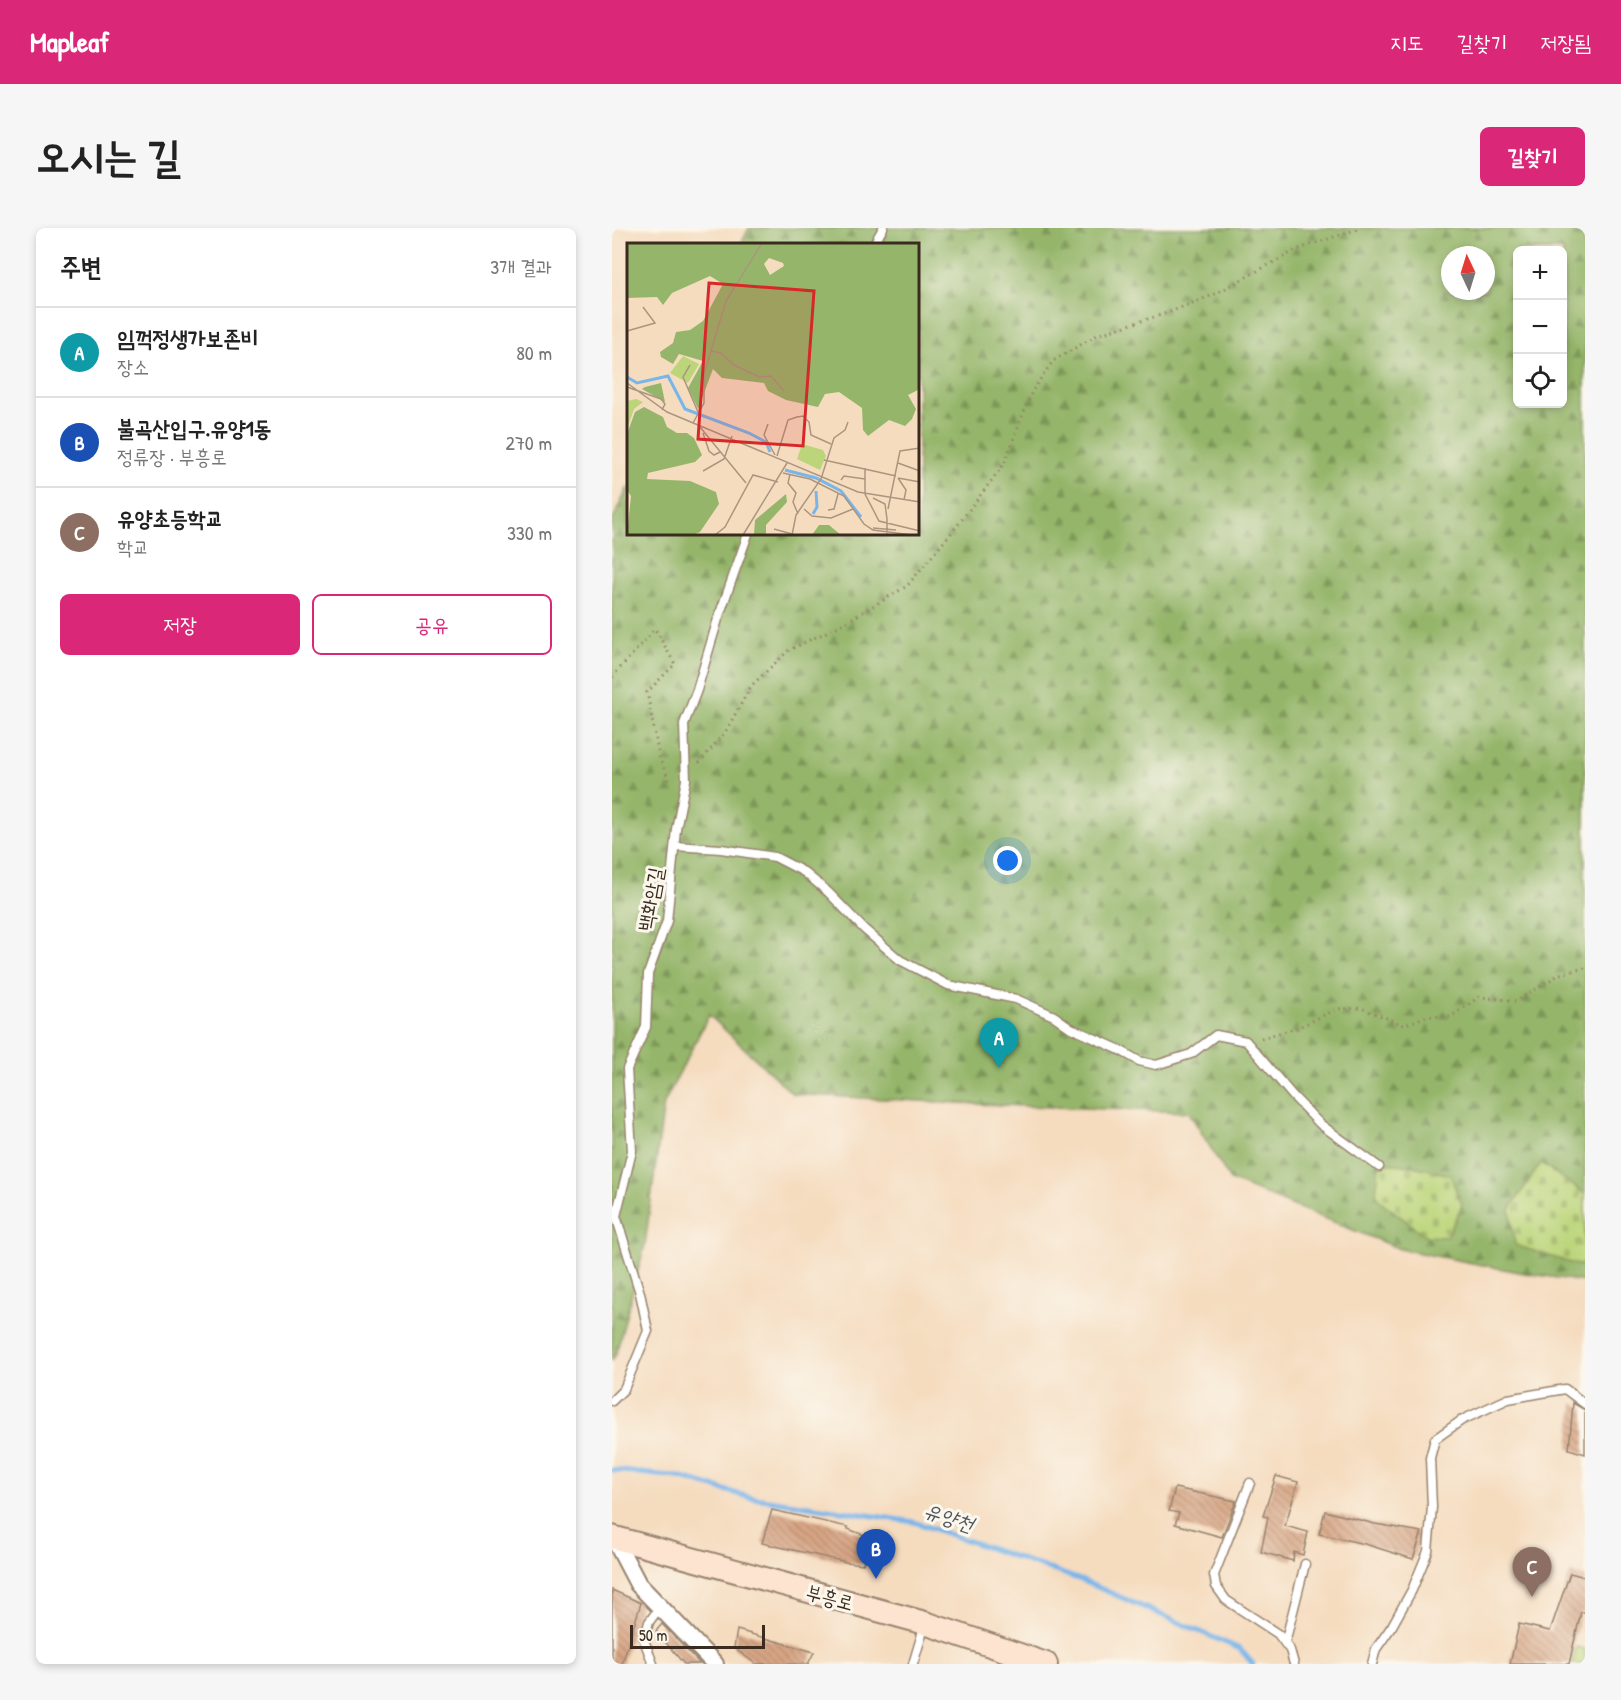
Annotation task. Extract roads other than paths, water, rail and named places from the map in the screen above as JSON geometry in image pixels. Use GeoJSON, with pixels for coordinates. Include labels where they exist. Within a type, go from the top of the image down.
{"type":"FeatureCollection","features":[{"type":"Feature","properties":{"kind":"main road","name":"부흥로"},"geometry":{"type":"LineString","coordinates":[[613,1538],[925,1623],[1046,1664]]}},
{"type":"Feature","properties":{"kind":"street"},"geometry":{"type":"LineString","coordinates":[[613,1538],[638,1584],[716,1664]]}},
{"type":"Feature","properties":{"kind":"lane"},"geometry":{"type":"LineString","coordinates":[[875,243],[883,228]]}},
{"type":"Feature","properties":{"kind":"lane","name":"백화암길"},"geometry":{"type":"LineString","coordinates":[[612,1401],[624,1389],[648,1332],[616,1216],[632,1151],[627,1069],[646,1027],[648,974],[667,921],[675,846],[686,780],[684,724],[747,536]]}},
{"type":"Feature","properties":{"kind":"lane"},"geometry":{"type":"LineString","coordinates":[[675,846],[721,849],[775,857],[804,872],[828,892],[864,929],[907,964],[948,984],[1016,999],[1054,1016],[1071,1028],[1139,1061],[1156,1065],[1191,1054],[1216,1035],[1246,1041],[1320,1124],[1379,1167]]}},
{"type":"Feature","properties":{"kind":"lane"},"geometry":{"type":"LineString","coordinates":[[1372,1664],[1376,1649],[1412,1590],[1428,1551],[1432,1507],[1430,1458],[1435,1439],[1462,1420],[1508,1399],[1565,1389],[1585,1404]]}},
{"type":"Feature","properties":{"kind":"lane"},"geometry":{"type":"LineString","coordinates":[[1250,1483],[1214,1575],[1216,1586],[1226,1600],[1278,1634],[1290,1650],[1294,1664]]}},
{"type":"Feature","properties":{"kind":"lane"},"geometry":{"type":"LineString","coordinates":[[1285,1643],[1305,1564]]}},
{"type":"Feature","properties":{"kind":"lane"},"geometry":{"type":"LineString","coordinates":[[653,1664],[644,1640],[649,1622],[660,1607]]}},
{"type":"Feature","properties":{"kind":"lane"},"geometry":{"type":"LineString","coordinates":[[913,1664],[925,1623]]}},
{"type":"Feature","properties":{"kind":"waterway","name":"유양천"},"geometry":{"type":"LineString","coordinates":[[612,1470],[679,1477],[749,1497],[914,1522],[1081,1580],[1240,1649],[1253,1664]]}},
{"type":"Feature","properties":{"kind":"place","name":"임꺽정생가보존비"},"geometry":{"type":"Point","coordinates":[999,1068]}},
{"type":"Feature","properties":{"kind":"place","name":"불곡산입구.유양1동"},"geometry":{"type":"Point","coordinates":[876,1579]}},
{"type":"Feature","properties":{"kind":"place","name":"유양초등학교"},"geometry":{"type":"Point","coordinates":[1532,1597]}}]}
